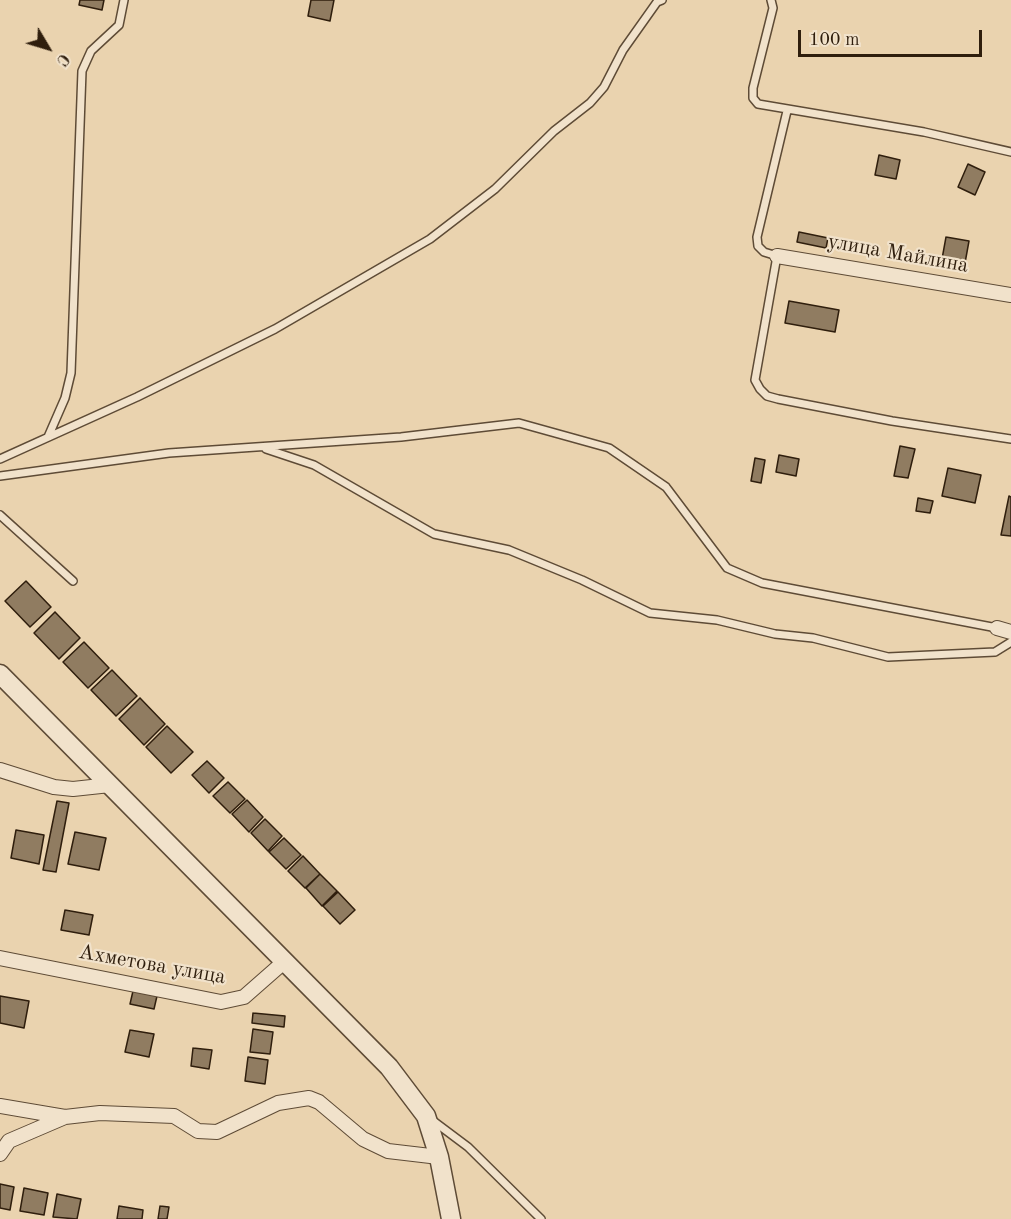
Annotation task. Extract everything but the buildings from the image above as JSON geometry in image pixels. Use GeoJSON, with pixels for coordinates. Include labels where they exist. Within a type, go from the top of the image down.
{"type":"FeatureCollection","features":[{"type":"Feature","properties":{"kind":"street","name":"улица Майлина"},"geometry":{"type":"LineString","coordinates":[[777,256],[1011,295]]}},
{"type":"Feature","properties":{"kind":"street"},"geometry":{"type":"LineString","coordinates":[[997,628],[1011,632]]}},
{"type":"Feature","properties":{"kind":"street"},"geometry":{"type":"LineString","coordinates":[[0,674],[389,1067],[426,1116],[439,1157],[452,1219]]}},
{"type":"Feature","properties":{"kind":"street"},"geometry":{"type":"LineString","coordinates":[[0,770],[54,787],[73,789],[110,785]]}},
{"type":"Feature","properties":{"kind":"street","name":"Ахметова улица"},"geometry":{"type":"LineString","coordinates":[[0,958],[221,1002],[243,997],[285,961]]}},
{"type":"Feature","properties":{"kind":"street"},"geometry":{"type":"LineString","coordinates":[[0,1106],[65,1117],[100,1113],[174,1116],[198,1131],[217,1132],[278,1103],[309,1098],[319,1101],[363,1139],[388,1151],[439,1157]]}},
{"type":"Feature","properties":{"kind":"street"},"geometry":{"type":"LineString","coordinates":[[0,1154],[9,1141],[65,1117]]}},
{"type":"Feature","properties":{"kind":"lane"},"geometry":{"type":"LineString","coordinates":[[48,437],[65,398],[71,373],[82,71],[92,51],[119,25],[124,0]]}},
{"type":"Feature","properties":{"kind":"lane"},"geometry":{"type":"LineString","coordinates":[[771,0],[773,8],[753,88],[753,98],[758,104],[787,111],[924,132],[1011,152]]}},
{"type":"Feature","properties":{"kind":"lane"},"geometry":{"type":"LineString","coordinates":[[0,459],[275,329],[430,239],[495,189],[554,131],[591,103],[604,87],[623,50],[658,1]]}},
{"type":"Feature","properties":{"kind":"lane"},"geometry":{"type":"LineString","coordinates":[[787,111],[757,237],[758,246],[764,252],[777,256],[755,380],[767,396],[892,421],[1011,439]]}},
{"type":"Feature","properties":{"kind":"lane"},"geometry":{"type":"LineString","coordinates":[[0,476],[169,453],[401,437],[519,423],[609,448],[666,487],[727,568],[762,583],[997,628]]}},
{"type":"Feature","properties":{"kind":"lane"},"geometry":{"type":"LineString","coordinates":[[261,447],[314,465],[434,534],[509,550],[582,580],[650,613],[717,620],[775,634],[813,638],[888,657],[995,652],[1011,642]]}},
{"type":"Feature","properties":{"kind":"lane"},"geometry":{"type":"LineString","coordinates":[[0,515],[73,581]]}},
{"type":"Feature","properties":{"kind":"lane"},"geometry":{"type":"LineString","coordinates":[[426,1116],[468,1147],[541,1219]]}}]}
